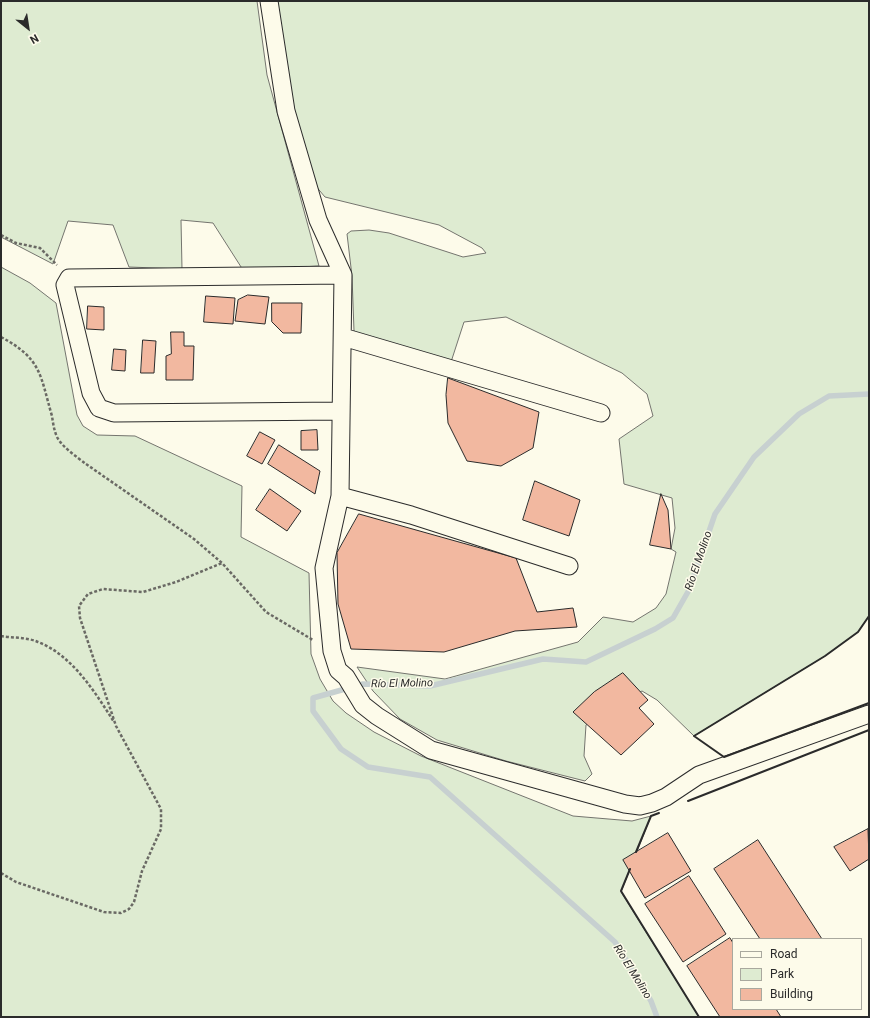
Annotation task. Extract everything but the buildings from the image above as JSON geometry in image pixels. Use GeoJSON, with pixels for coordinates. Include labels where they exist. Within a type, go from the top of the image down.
{"type":"FeatureCollection","features":[{"type":"Feature","properties":{"kind":"street"},"geometry":{"type":"LineString","coordinates":[[270,1],[286,111],[318,220],[343,275],[340,496],[324,568],[332,651],[338,670],[346,677],[363,705],[377,716],[432,750],[625,804],[640,806],[666,797],[699,775],[869,714]]}},
{"type":"Feature","properties":{"kind":"street"},"geometry":{"type":"LineString","coordinates":[[341,411],[114,413],[99,408],[91,393],[65,285],[69,278],[343,275]]}},
{"type":"Feature","properties":{"kind":"street"},"geometry":{"type":"LineString","coordinates":[[343,337],[601,413]]}},
{"type":"Feature","properties":{"kind":"street"},"geometry":{"type":"LineString","coordinates":[[340,496],[411,515],[570,566]]}},
{"type":"Feature","properties":{"kind":"path"},"geometry":{"type":"LineString","coordinates":[[1,235],[16,243],[40,248],[69,278]]}},
{"type":"Feature","properties":{"kind":"path"},"geometry":{"type":"LineString","coordinates":[[1,338],[15,345],[27,355],[39,369],[58,438],[70,450],[86,464],[194,539],[222,563],[266,612],[332,651]]}},
{"type":"Feature","properties":{"kind":"path"},"geometry":{"type":"LineString","coordinates":[[116,726],[80,618],[79,606],[88,594],[103,589],[143,592],[176,582],[222,563]]}},
{"type":"Feature","properties":{"kind":"path"},"geometry":{"type":"LineString","coordinates":[[1,636],[36,641],[48,646],[91,686],[116,726],[162,809],[161,829],[142,871],[134,902],[129,909],[121,913],[104,912],[16,882],[1,873]]}},
{"type":"Feature","properties":{"kind":"green space"},"geometry":{"type":"Polygon","coordinates":[[[1,1],[257,1],[267,75],[319,266],[243,270],[213,223],[181,220],[182,269],[129,267],[113,225],[68,221],[53,264],[1,237],[1,1]]]}},
{"type":"Feature","properties":{"kind":"green space"},"geometry":{"type":"Polygon","coordinates":[[[278,1],[869,1],[869,616],[858,632],[825,656],[694,736],[657,700],[642,691],[607,709],[586,725],[584,756],[592,774],[585,781],[506,761],[437,740],[400,719],[373,691],[357,667],[445,679],[578,642],[603,617],[633,622],[656,608],[666,594],[676,552],[671,549],[675,528],[672,498],[624,484],[619,439],[653,416],[647,394],[622,373],[506,317],[464,322],[451,362],[357,335],[354,331],[352,276],[347,234],[351,231],[369,230],[389,233],[463,257],[486,253],[482,248],[439,225],[325,197],[314,184],[287,84],[278,1]]]}},
{"type":"Feature","properties":{"kind":"green space"},"geometry":{"type":"Polygon","coordinates":[[[1,267],[30,283],[56,303],[77,415],[83,426],[97,435],[135,436],[242,486],[241,537],[309,573],[311,654],[320,679],[333,701],[346,713],[374,732],[421,756],[573,816],[632,821],[651,816],[621,892],[699,1017],[1,1017],[1,267]]]}},
{"type":"Feature","properties":{"kind":"waterway","name":"Río El Molino"},"geometry":{"type":"LineString","coordinates":[[657,1017],[651,1001],[615,942],[430,777],[368,767],[341,749],[313,711],[313,698],[363,684],[430,686],[543,659],[586,662],[655,629],[673,618],[689,590],[715,514],[754,457],[799,414],[829,396],[869,394]]}},
{"type":"Feature","properties":{"kind":"wall"},"geometry":{"type":"LineString","coordinates":[[869,616],[858,632],[825,656],[694,736],[724,757],[869,703]]}},
{"type":"Feature","properties":{"kind":"wall"},"geometry":{"type":"LineString","coordinates":[[688,801],[869,730]]}},
{"type":"Feature","properties":{"kind":"wall"},"geometry":{"type":"LineString","coordinates":[[636,852],[651,816],[659,813]]}},
{"type":"Feature","properties":{"kind":"wall"},"geometry":{"type":"LineString","coordinates":[[630,869],[621,891],[699,1017]]}}]}
